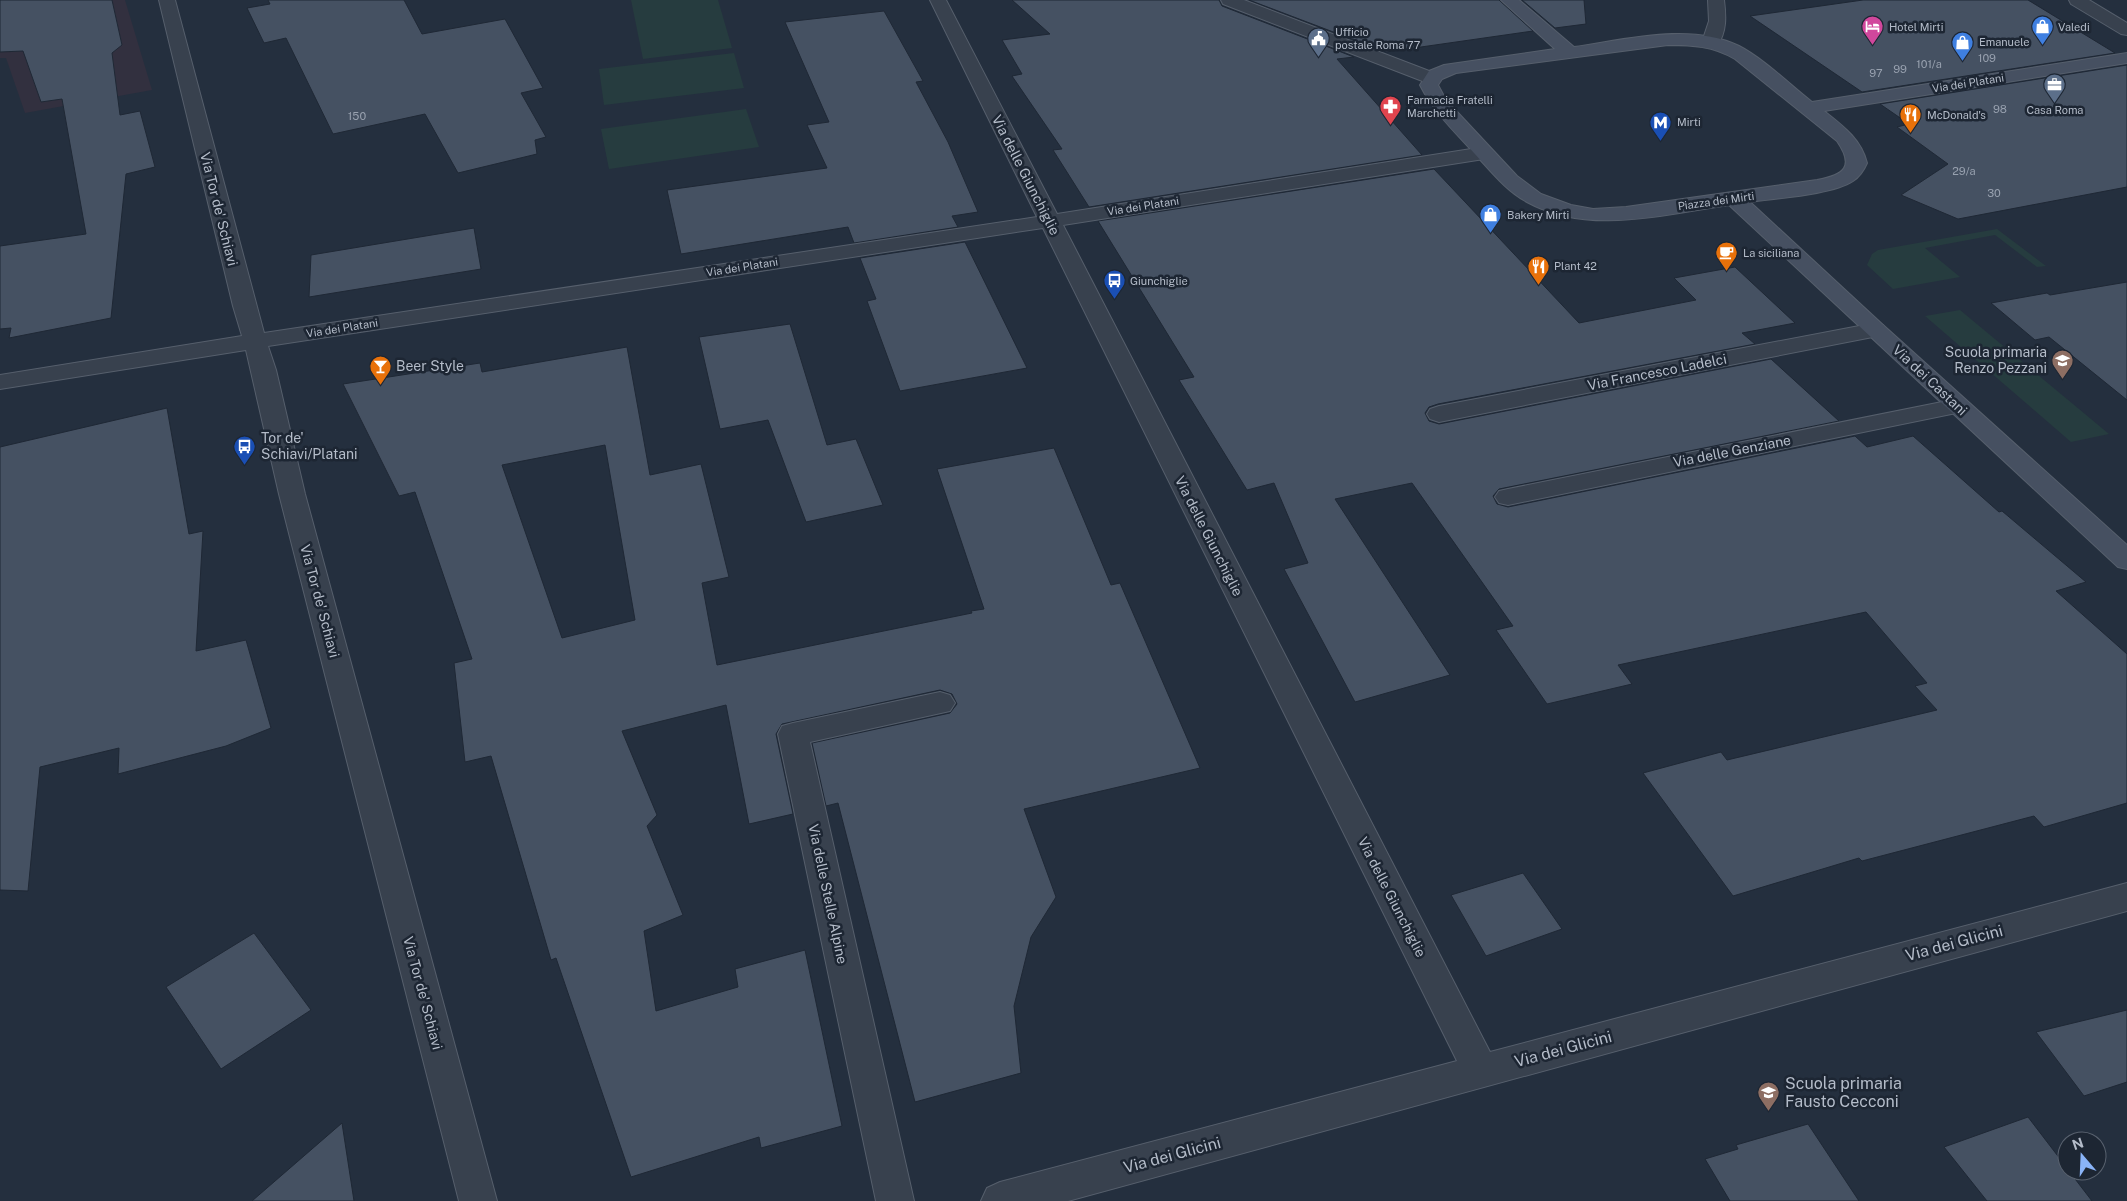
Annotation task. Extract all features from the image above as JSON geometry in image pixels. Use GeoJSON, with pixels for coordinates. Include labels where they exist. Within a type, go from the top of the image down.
{"type":"FeatureCollection","features":[{"type":"Feature","properties":{"kind":"street","name":"Via Tor de' Schiavi"},"geometry":{"type":"LineString","coordinates":[[167,0],[244,306],[264,370],[292,494],[478,1201]]}},
{"type":"Feature","properties":{"kind":"street","name":"Via delle Giunchiglie"},"geometry":{"type":"LineString","coordinates":[[938,0],[1481,1072]]}},
{"type":"Feature","properties":{"kind":"street"},"geometry":{"type":"LineString","coordinates":[[1229,0],[1431,78]]}},
{"type":"Feature","properties":{"kind":"street"},"geometry":{"type":"LineString","coordinates":[[1510,0],[1569,52]]}},
{"type":"Feature","properties":{"kind":"street"},"geometry":{"type":"LineString","coordinates":[[1711,42],[1718,21],[1716,0]]}},
{"type":"Feature","properties":{"kind":"street"},"geometry":{"type":"LineString","coordinates":[[2077,0],[2127,30]]}},
{"type":"Feature","properties":{"kind":"street","name":"Piazza dei Mirti"},"geometry":{"type":"LineString","coordinates":[[1691,39],[1711,42],[1733,50],[1809,108],[1851,144],[1857,163],[1851,174],[1836,182],[1626,213],[1609,215],[1577,212],[1549,205],[1525,192],[1510,180],[1434,96],[1429,85],[1431,78],[1455,68],[1569,52],[1691,39]]}},
{"type":"Feature","properties":{"kind":"street","name":"Via dei Platani"},"geometry":{"type":"LineString","coordinates":[[1809,108],[2127,58]]}},
{"type":"Feature","properties":{"kind":"street","name":"Via dei Platani"},"geometry":{"type":"LineString","coordinates":[[0,382],[1484,153]]}},
{"type":"Feature","properties":{"kind":"street","name":"Via dei Castani"},"geometry":{"type":"LineString","coordinates":[[1734,198],[1957,406],[2127,560]]}},
{"type":"Feature","properties":{"kind":"street","name":"Via Francesco Ladelci"},"geometry":{"type":"LineString","coordinates":[[1439,414],[1875,330]]}},
{"type":"Feature","properties":{"kind":"street","name":"Via delle Genziane"},"geometry":{"type":"LineString","coordinates":[[1508,497],[1957,406]]}},
{"type":"Feature","properties":{"kind":"street","name":"Via delle Stelle Alpine"},"geometry":{"type":"LineString","coordinates":[[895,1201],[793,734],[940,703]]}},
{"type":"Feature","properties":{"kind":"street","name":"Via dei Glicini"},"geometry":{"type":"LineString","coordinates":[[1000,1201],[2127,897]]}},
{"type":"Feature","properties":{"kind":"shaded area"},"geometry":{"type":"Polygon","coordinates":[[[0,0],[125,0],[152,90],[25,113],[6,58],[0,58],[0,0]]]}},
{"type":"Feature","properties":{"kind":"green space"},"geometry":{"type":"Polygon","coordinates":[[[631,0],[718,0],[732,48],[643,59],[631,0]]]}},
{"type":"Feature","properties":{"kind":"green space"},"geometry":{"type":"Polygon","coordinates":[[[734,53],[744,88],[604,105],[599,69],[734,53]]]}},
{"type":"Feature","properties":{"kind":"green space"},"geometry":{"type":"Polygon","coordinates":[[[746,109],[759,147],[609,169],[601,129],[746,109]]]}},
{"type":"Feature","properties":{"kind":"green space"},"geometry":{"type":"Polygon","coordinates":[[[1997,229],[2046,266],[2037,267],[1995,235],[1925,248],[1960,277],[1893,289],[1867,265],[1872,254],[1878,250],[1997,229]]]}},
{"type":"Feature","properties":{"kind":"green space"},"geometry":{"type":"Polygon","coordinates":[[[1960,310],[2109,434],[2071,442],[1925,316],[1960,310]]]}},
{"type":"Feature","properties":{"kind":"building"},"geometry":{"type":"Polygon","coordinates":[[[0,0],[112,0],[122,45],[112,53],[120,115],[140,111],[155,167],[126,174],[111,318],[9,338],[11,328],[0,329],[0,246],[86,234],[62,99],[41,102],[23,51],[0,52],[0,0]]]}},
{"type":"Feature","properties":{"kind":"building"},"geometry":{"type":"Polygon","coordinates":[[[268,0],[404,0],[422,34],[505,19],[543,88],[521,93],[546,137],[535,140],[537,154],[458,173],[425,114],[333,134],[286,38],[264,43],[247,8],[270,4],[268,0]]]}},
{"type":"Feature","properties":{"kind":"building"},"geometry":{"type":"Polygon","coordinates":[[[1012,0],[1219,0],[1222,6],[1354,57],[1337,59],[1422,155],[1089,207],[1053,150],[1062,149],[1012,76],[1022,74],[1002,40],[1050,34],[1012,0]]]}},
{"type":"Feature","properties":{"kind":"building"},"geometry":{"type":"Polygon","coordinates":[[[1249,0],[1499,0],[1533,31],[1386,52],[1249,0]]]}},
{"type":"Feature","properties":{"kind":"building"},"geometry":{"type":"Polygon","coordinates":[[[1522,0],[1584,0],[1586,24],[1555,28],[1522,0]]]}},
{"type":"Feature","properties":{"kind":"building"},"geometry":{"type":"Polygon","coordinates":[[[1863,0],[2028,0],[2115,53],[1862,92],[1750,16],[1863,0]]]}},
{"type":"Feature","properties":{"kind":"building"},"geometry":{"type":"Polygon","coordinates":[[[884,11],[923,81],[916,82],[948,142],[978,212],[952,216],[958,227],[854,243],[848,227],[681,254],[667,190],[827,168],[807,125],[829,122],[785,22],[884,11]]]}},
{"type":"Feature","properties":{"kind":"building"},"geometry":{"type":"Polygon","coordinates":[[[2127,65],[2127,187],[1958,219],[1901,195],[1948,164],[1897,127],[1909,124],[1880,104],[2127,65]]]}},
{"type":"Feature","properties":{"kind":"building"},"geometry":{"type":"Polygon","coordinates":[[[1434,169],[1579,323],[1696,300],[1674,278],[1735,267],[1795,323],[1742,333],[1755,344],[1438,404],[1429,407],[1425,413],[1429,421],[1439,424],[1771,359],[1839,421],[1499,489],[1493,496],[1497,504],[1508,507],[1855,436],[1867,447],[1913,436],[1999,512],[2002,511],[2086,582],[2056,591],[2127,654],[2127,803],[2044,827],[2034,816],[1862,861],[1859,858],[1733,896],[1643,773],[1721,752],[1727,760],[1937,710],[1915,686],[1927,683],[1866,612],[1618,665],[1632,684],[1547,704],[1496,630],[1513,626],[1412,483],[1335,499],[1450,675],[1355,702],[1284,569],[1308,563],[1274,483],[1247,490],[1179,380],[1194,377],[1098,221],[1434,169]]]}},
{"type":"Feature","properties":{"kind":"building"},"geometry":{"type":"Polygon","coordinates":[[[474,228],[481,269],[309,297],[311,255],[474,228]]]}},
{"type":"Feature","properties":{"kind":"building"},"geometry":{"type":"Polygon","coordinates":[[[965,242],[1027,368],[900,391],[867,301],[876,299],[860,258],[965,242]]]}},
{"type":"Feature","properties":{"kind":"building"},"geometry":{"type":"Polygon","coordinates":[[[2127,282],[2127,400],[2049,337],[2035,340],[1991,303],[2047,293],[2050,295],[2127,282]]]}},
{"type":"Feature","properties":{"kind":"building"},"geometry":{"type":"Polygon","coordinates":[[[790,324],[827,445],[856,439],[883,505],[806,522],[768,420],[720,429],[699,337],[790,324]]]}},
{"type":"Feature","properties":{"kind":"building"},"geometry":{"type":"Polygon","coordinates":[[[627,347],[650,475],[701,464],[729,577],[702,583],[717,665],[984,609],[937,469],[1054,448],[1111,585],[1120,583],[1200,768],[1024,809],[1056,897],[1031,937],[1014,1006],[1021,1073],[915,1102],[838,803],[826,806],[812,743],[950,713],[957,704],[952,694],[940,690],[782,724],[776,734],[793,814],[749,824],[726,705],[622,731],[657,815],[647,826],[683,915],[644,931],[656,1011],[738,987],[735,969],[805,950],[842,1126],[761,1148],[759,1137],[631,1177],[556,958],[551,960],[491,756],[465,762],[454,663],[472,659],[415,492],[399,496],[343,384],[480,363],[482,372],[627,347]],[[605,445],[502,465],[562,638],[635,620],[605,445]]]}},
{"type":"Feature","properties":{"kind":"building"},"geometry":{"type":"Polygon","coordinates":[[[167,408],[189,534],[203,531],[196,651],[246,640],[271,728],[226,746],[118,774],[119,748],[40,767],[28,891],[0,890],[0,447],[167,408]]]}},
{"type":"Feature","properties":{"kind":"building"},"geometry":{"type":"Polygon","coordinates":[[[1523,873],[1562,929],[1486,956],[1451,895],[1523,873]]]}},
{"type":"Feature","properties":{"kind":"building"},"geometry":{"type":"Polygon","coordinates":[[[254,933],[311,1010],[221,1069],[166,987],[254,933]]]}},
{"type":"Feature","properties":{"kind":"building"},"geometry":{"type":"Polygon","coordinates":[[[2127,1010],[2127,1082],[2084,1096],[2036,1032],[2127,1010]]]}},
{"type":"Feature","properties":{"kind":"building"},"geometry":{"type":"Polygon","coordinates":[[[2028,1117],[2057,1155],[2057,1181],[2077,1181],[2092,1201],[1987,1201],[1944,1147],[2028,1117]]]}},
{"type":"Feature","properties":{"kind":"building"},"geometry":{"type":"Polygon","coordinates":[[[342,1123],[354,1201],[252,1201],[342,1123]]]}},
{"type":"Feature","properties":{"kind":"building"},"geometry":{"type":"Polygon","coordinates":[[[1808,1124],[1859,1201],[1730,1201],[1705,1159],[1738,1149],[1736,1145],[1808,1124]]]}},
{"type":"Feature","properties":{"kind":"place","name":"Hotel Mirti"},"geometry":{"type":"Point","coordinates":[1873,46]}},
{"type":"Feature","properties":{"kind":"place","name":"Valedi"},"geometry":{"type":"Point","coordinates":[2042,46]}},
{"type":"Feature","properties":{"kind":"place","name":"Ufficio postale Roma 77"},"geometry":{"type":"Point","coordinates":[1319,57]}},
{"type":"Feature","properties":{"kind":"place","name":"Emanuele"},"geometry":{"type":"Point","coordinates":[1963,61]}},
{"type":"Feature","properties":{"kind":"place","name":"Casa Roma"},"geometry":{"type":"Point","coordinates":[2055,103]}},
{"type":"Feature","properties":{"kind":"place","name":"Farmacia Fratelli Marchetti"},"geometry":{"type":"Point","coordinates":[1391,125]}},
{"type":"Feature","properties":{"kind":"place","name":"McDonald's"},"geometry":{"type":"Point","coordinates":[1911,134]}},
{"type":"Feature","properties":{"kind":"place","name":"Mirti"},"geometry":{"type":"Point","coordinates":[1661,141]}},
{"type":"Feature","properties":{"kind":"place","name":"Bakery Mirti"},"geometry":{"type":"Point","coordinates":[1491,234]}},
{"type":"Feature","properties":{"kind":"place","name":"La siciliana"},"geometry":{"type":"Point","coordinates":[1727,272]}},
{"type":"Feature","properties":{"kind":"place","name":"Plant 42"},"geometry":{"type":"Point","coordinates":[1538,285]}},
{"type":"Feature","properties":{"kind":"place","name":"Giunchiglie"},"geometry":{"type":"Point","coordinates":[1114,300]}},
{"type":"Feature","properties":{"kind":"place","name":"Scuola primaria Renzo Pezzani"},"geometry":{"type":"Point","coordinates":[2063,379]}},
{"type":"Feature","properties":{"kind":"place","name":"Beer Style"},"geometry":{"type":"Point","coordinates":[380,385]}},
{"type":"Feature","properties":{"kind":"place","name":"Tor de' Schiavi/Platani"},"geometry":{"type":"Point","coordinates":[245,465]}},
{"type":"Feature","properties":{"kind":"place","name":"Scuola primaria Fausto Cecconi"},"geometry":{"type":"Point","coordinates":[1769,1111]}}]}
